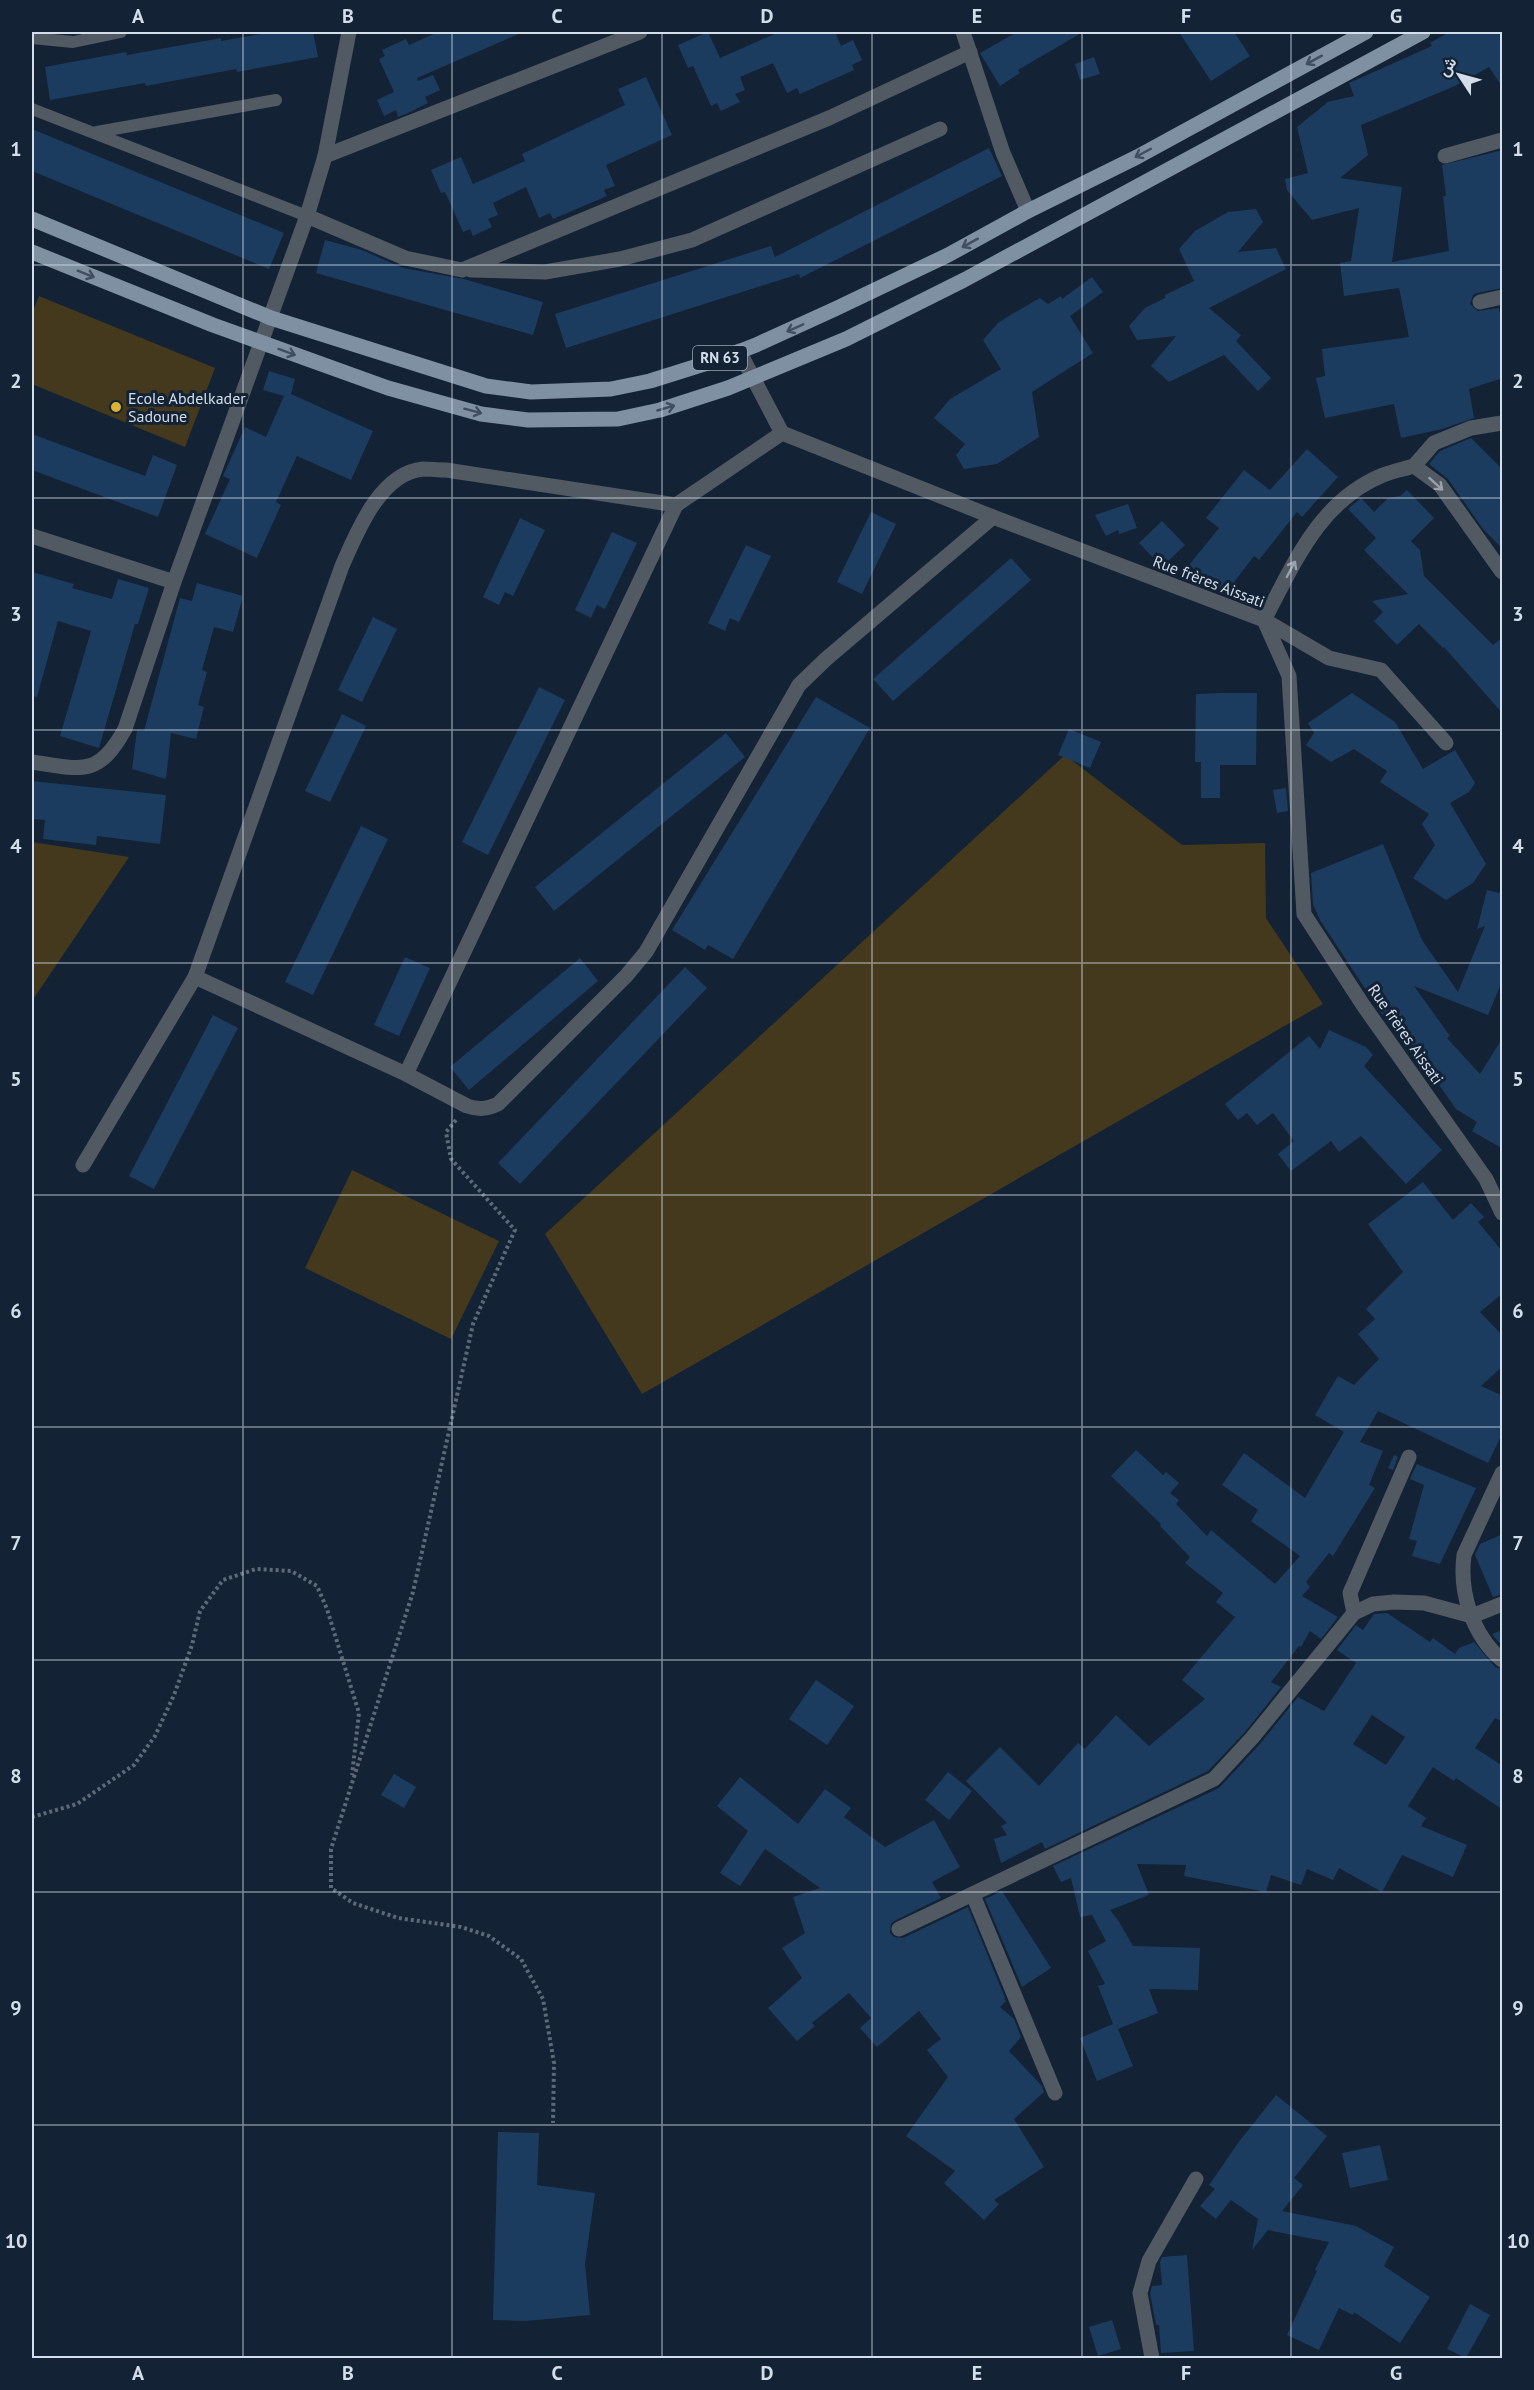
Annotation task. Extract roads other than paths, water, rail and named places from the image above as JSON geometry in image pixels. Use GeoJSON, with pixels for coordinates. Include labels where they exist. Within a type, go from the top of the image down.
{"type":"FeatureCollection","features":[{"type":"Feature","properties":{"kind":"main road","name":"RN 63"},"geometry":{"type":"LineString","coordinates":[[32,219],[271,318],[486,386],[531,392],[611,389],[650,381],[739,351],[835,309],[948,255],[1028,211],[1137,157],[1366,32]]}},
{"type":"Feature","properties":{"kind":"main road"},"geometry":{"type":"LineString","coordinates":[[32,252],[213,325],[388,388],[481,414],[528,420],[618,419],[660,410],[752,378],[846,339],[964,280],[1423,32]]}},
{"type":"Feature","properties":{"kind":"street"},"geometry":{"type":"LineString","coordinates":[[32,762],[85,768],[99,763],[114,749],[125,729],[174,582],[307,216],[325,156],[349,32]]}},
{"type":"Feature","properties":{"kind":"street"},"geometry":{"type":"LineString","coordinates":[[325,156],[636,32]]}},
{"type":"Feature","properties":{"kind":"street"},"geometry":{"type":"LineString","coordinates":[[963,32],[1003,153],[1028,211]]}},
{"type":"Feature","properties":{"kind":"street"},"geometry":{"type":"LineString","coordinates":[[462,270],[829,118],[970,52]]}},
{"type":"Feature","properties":{"kind":"street"},"geometry":{"type":"LineString","coordinates":[[307,216],[405,258],[462,270],[545,272],[620,259],[692,240],[940,129]]}},
{"type":"Feature","properties":{"kind":"street"},"geometry":{"type":"LineString","coordinates":[[1445,156],[1503,140]]}},
{"type":"Feature","properties":{"kind":"street"},"geometry":{"type":"LineString","coordinates":[[1480,302],[1503,297]]}},
{"type":"Feature","properties":{"kind":"street"},"geometry":{"type":"LineString","coordinates":[[406,1074],[676,505],[782,433],[739,351]]}},
{"type":"Feature","properties":{"kind":"street"},"geometry":{"type":"LineString","coordinates":[[1446,743],[1381,670],[1329,658],[1264,620],[1308,536],[1343,498],[1382,475],[1414,466],[1434,443],[1471,428],[1503,423]]}},
{"type":"Feature","properties":{"kind":"street","name":"Rue frères Aissati"},"geometry":{"type":"LineString","coordinates":[[782,433],[993,517],[1264,620],[1289,676],[1304,914],[1363,1005],[1486,1179],[1503,1213]]}},
{"type":"Feature","properties":{"kind":"street"},"geometry":{"type":"LineString","coordinates":[[1414,466],[1440,485],[1503,572]]}},
{"type":"Feature","properties":{"kind":"street"},"geometry":{"type":"LineString","coordinates":[[83,1165],[195,977],[342,566],[374,502],[397,479],[421,469],[446,470],[676,505]]}},
{"type":"Feature","properties":{"kind":"street"},"geometry":{"type":"LineString","coordinates":[[195,977],[406,1074],[467,1106],[488,1109],[506,1097],[626,976],[646,952],[799,685],[826,658],[993,517]]}},
{"type":"Feature","properties":{"kind":"street"},"geometry":{"type":"LineString","coordinates":[[32,536],[174,582]]}},
{"type":"Feature","properties":{"kind":"street"},"geometry":{"type":"LineString","coordinates":[[1354,1612],[1350,1593],[1409,1457]]}},
{"type":"Feature","properties":{"kind":"street"},"geometry":{"type":"LineString","coordinates":[[1503,1473],[1464,1555],[1463,1584],[1472,1616],[1484,1643],[1503,1660]]}},
{"type":"Feature","properties":{"kind":"street"},"geometry":{"type":"LineString","coordinates":[[899,1929],[1214,1779],[1252,1738],[1354,1612],[1373,1604],[1424,1603],[1472,1616],[1503,1604]]}},
{"type":"Feature","properties":{"kind":"street"},"geometry":{"type":"LineString","coordinates":[[973,1894],[1055,2093]]}},
{"type":"Feature","properties":{"kind":"street"},"geometry":{"type":"LineString","coordinates":[[1152,2358],[1140,2293],[1149,2261],[1196,2179]]}},
{"type":"Feature","properties":{"kind":"lane"},"geometry":{"type":"LineString","coordinates":[[32,38],[74,37],[121,32]]}},
{"type":"Feature","properties":{"kind":"lane"},"geometry":{"type":"LineString","coordinates":[[95,132],[276,100]]}},
{"type":"Feature","properties":{"kind":"lane"},"geometry":{"type":"LineString","coordinates":[[32,109],[307,216]]}},
{"type":"Feature","properties":{"kind":"place","name":"Ecole Abdelkader Sadoune"},"geometry":{"type":"Point","coordinates":[116,407]}}]}
